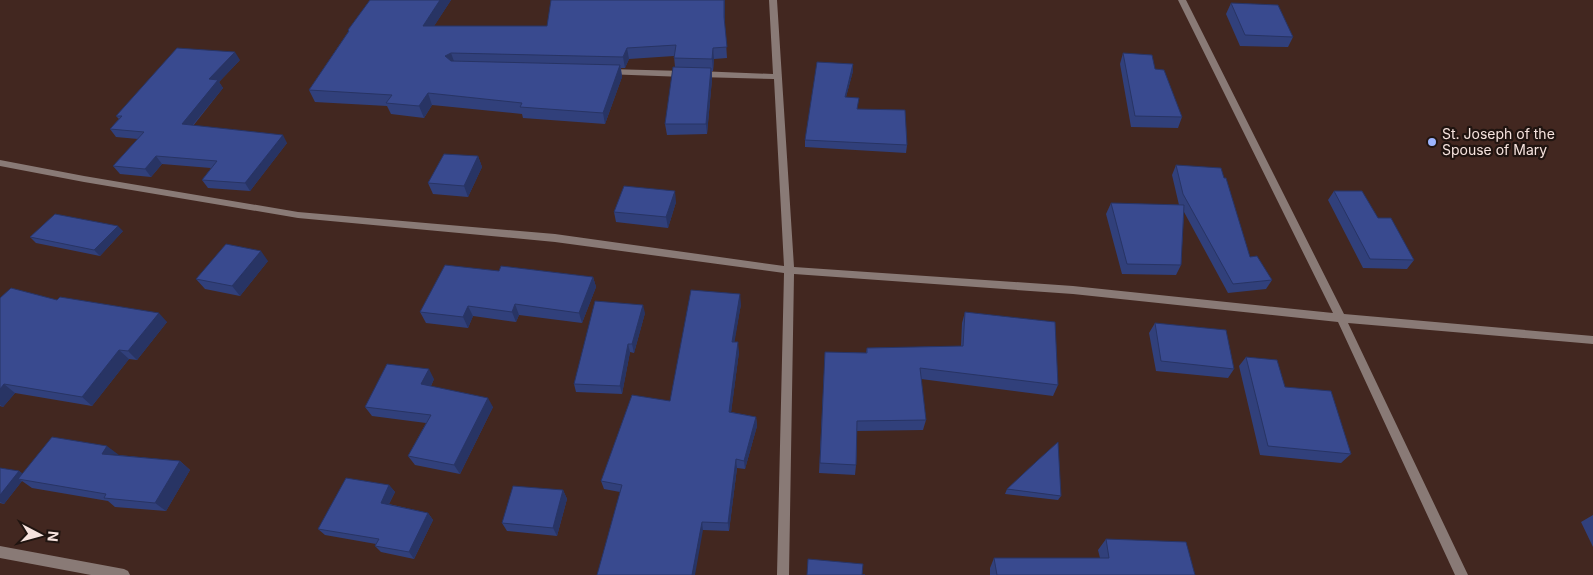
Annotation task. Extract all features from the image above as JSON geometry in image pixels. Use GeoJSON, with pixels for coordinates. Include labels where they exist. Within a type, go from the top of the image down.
{"type":"FeatureCollection","features":[{"type":"Feature","properties":{"kind":"street"},"geometry":{"type":"LineString","coordinates":[[773,0],[789,270],[783,575]]}},
{"type":"Feature","properties":{"kind":"street"},"geometry":{"type":"LineString","coordinates":[[1182,0],[1341,318],[1462,575]]}},
{"type":"Feature","properties":{"kind":"street"},"geometry":{"type":"LineString","coordinates":[[602,72],[778,76]]}},
{"type":"Feature","properties":{"kind":"street"},"geometry":{"type":"LineString","coordinates":[[0,163],[298,215],[555,238],[789,270],[1073,290],[1341,318],[1593,340]]}},
{"type":"Feature","properties":{"kind":"street"},"geometry":{"type":"LineString","coordinates":[[0,552],[124,575]]}},
{"type":"Feature","properties":{"kind":"building"},"geometry":{"type":"Polygon","coordinates":[[[370,0],[440,0],[423,26],[547,26],[551,0],[724,0],[727,47],[713,48],[712,59],[674,58],[676,45],[627,48],[623,57],[451,53],[445,56],[451,61],[620,65],[603,113],[520,107],[522,103],[428,93],[419,106],[386,103],[392,95],[309,90],[370,0]]]}},
{"type":"Feature","properties":{"kind":"building"},"geometry":{"type":"Polygon","coordinates":[[[1231,3],[1278,5],[1293,37],[1245,35],[1231,3]]]}},
{"type":"Feature","properties":{"kind":"building"},"geometry":{"type":"Polygon","coordinates":[[[177,48],[235,52],[209,79],[218,80],[182,124],[283,135],[245,183],[202,180],[217,161],[156,156],[145,169],[113,166],[144,132],[110,129],[122,116],[116,116],[177,48]]]}},
{"type":"Feature","properties":{"kind":"building"},"geometry":{"type":"Polygon","coordinates":[[[1123,53],[1152,55],[1155,69],[1164,70],[1182,117],[1135,116],[1123,53]]]}},
{"type":"Feature","properties":{"kind":"building"},"geometry":{"type":"Polygon","coordinates":[[[817,62],[853,64],[845,97],[859,98],[857,109],[905,110],[907,145],[805,140],[817,62]]]}},
{"type":"Feature","properties":{"kind":"building"},"geometry":{"type":"Polygon","coordinates":[[[673,67],[711,68],[706,124],[665,124],[673,67]]]}},
{"type":"Feature","properties":{"kind":"building"},"geometry":{"type":"Polygon","coordinates":[[[444,154],[478,156],[464,186],[428,183],[444,154]]]}},
{"type":"Feature","properties":{"kind":"building"},"geometry":{"type":"Polygon","coordinates":[[[1176,165],[1221,168],[1224,178],[1226,178],[1250,257],[1257,256],[1272,280],[1233,284],[1183,194],[1176,165]]]}},
{"type":"Feature","properties":{"kind":"building"},"geometry":{"type":"Polygon","coordinates":[[[624,186],[675,191],[666,217],[614,212],[624,186]]]}},
{"type":"Feature","properties":{"kind":"building"},"geometry":{"type":"Polygon","coordinates":[[[1334,191],[1362,191],[1378,218],[1391,218],[1414,260],[1370,259],[1334,191]]]}},
{"type":"Feature","properties":{"kind":"building"},"geometry":{"type":"Polygon","coordinates":[[[1111,203],[1184,205],[1181,265],[1127,264],[1111,203]]]}},
{"type":"Feature","properties":{"kind":"building"},"geometry":{"type":"Polygon","coordinates":[[[55,214],[118,226],[94,250],[30,237],[55,214]]]}},
{"type":"Feature","properties":{"kind":"building"},"geometry":{"type":"Polygon","coordinates":[[[226,244],[261,251],[232,286],[196,279],[226,244]]]}},
{"type":"Feature","properties":{"kind":"building"},"geometry":{"type":"Polygon","coordinates":[[[445,265],[499,271],[501,266],[593,277],[579,313],[515,304],[512,312],[468,306],[463,317],[420,312],[445,265]]]}},
{"type":"Feature","properties":{"kind":"building"},"geometry":{"type":"Polygon","coordinates":[[[11,288],[57,300],[60,297],[159,313],[128,351],[119,350],[82,397],[4,384],[0,389],[0,298],[11,288]]]}},
{"type":"Feature","properties":{"kind":"building"},"geometry":{"type":"Polygon","coordinates":[[[691,290],[740,294],[732,342],[738,342],[729,412],[756,417],[744,461],[736,459],[728,523],[702,522],[692,575],[597,575],[622,485],[601,481],[632,395],[670,401],[691,290]]]}},
{"type":"Feature","properties":{"kind":"building"},"geometry":{"type":"Polygon","coordinates":[[[595,301],[643,305],[632,344],[628,344],[620,386],[574,384],[595,301]]]}},
{"type":"Feature","properties":{"kind":"building"},"geometry":{"type":"Polygon","coordinates":[[[965,312],[1055,322],[1058,385],[920,368],[926,420],[857,421],[856,465],[820,463],[825,352],[867,353],[867,348],[963,346],[965,312]]]}},
{"type":"Feature","properties":{"kind":"building"},"geometry":{"type":"Polygon","coordinates":[[[1155,323],[1226,330],[1234,369],[1161,361],[1155,323]]]}},
{"type":"Feature","properties":{"kind":"building"},"geometry":{"type":"Polygon","coordinates":[[[1246,357],[1277,360],[1285,387],[1331,391],[1351,454],[1268,446],[1246,357]]]}},
{"type":"Feature","properties":{"kind":"building"},"geometry":{"type":"Polygon","coordinates":[[[387,364],[429,369],[421,384],[488,398],[454,465],[408,456],[431,415],[365,407],[387,364]]]}},
{"type":"Feature","properties":{"kind":"building"},"geometry":{"type":"Polygon","coordinates":[[[52,437],[107,446],[102,454],[180,461],[155,503],[104,498],[106,494],[18,479],[52,437]]]}},
{"type":"Feature","properties":{"kind":"building"},"geometry":{"type":"Polygon","coordinates":[[[1058,442],[1061,496],[1007,489],[1037,461],[1058,442]]]}},
{"type":"Feature","properties":{"kind":"building"},"geometry":{"type":"Polygon","coordinates":[[[0,468],[19,471],[0,495],[0,468]]]}},
{"type":"Feature","properties":{"kind":"building"},"geometry":{"type":"Polygon","coordinates":[[[346,478],[389,485],[381,503],[428,513],[409,552],[375,546],[379,539],[318,529],[346,478]]]}},
{"type":"Feature","properties":{"kind":"building"},"geometry":{"type":"Polygon","coordinates":[[[513,486],[563,490],[553,528],[502,523],[513,486]]]}},
{"type":"Feature","properties":{"kind":"building"},"geometry":{"type":"Polygon","coordinates":[[[1106,539],[1186,542],[1195,575],[997,575],[994,558],[1109,558],[1106,539]]]}},
{"type":"Feature","properties":{"kind":"building"},"geometry":{"type":"Polygon","coordinates":[[[808,559],[863,564],[862,575],[807,575],[808,559]]]}},
{"type":"Feature","properties":{"kind":"place","name":"St. Joseph of the Spouse of Mary"},"geometry":{"type":"Point","coordinates":[1432,142]}}]}
